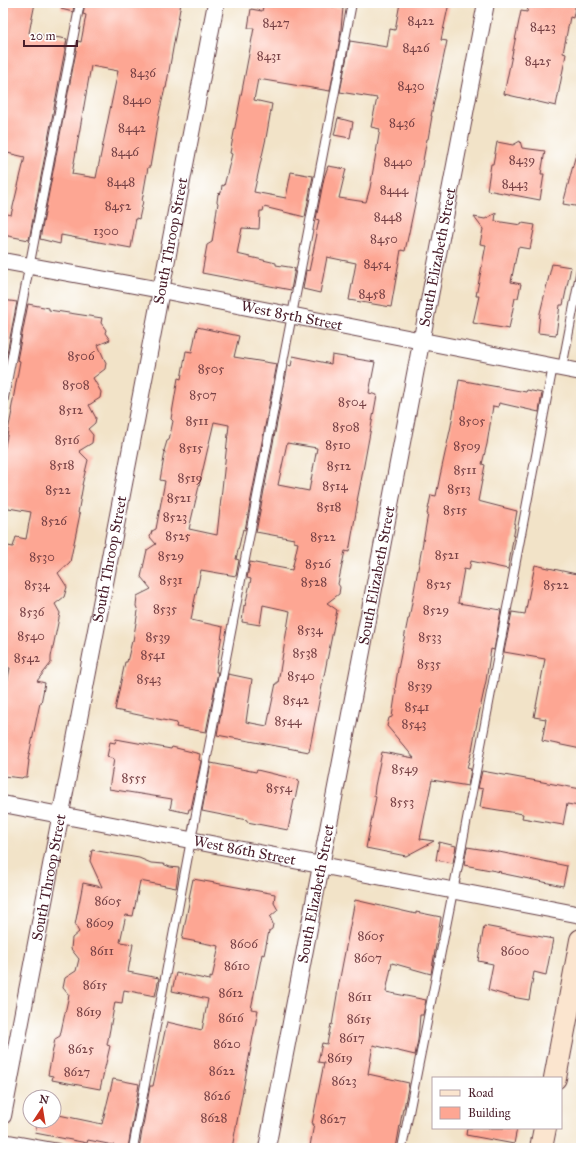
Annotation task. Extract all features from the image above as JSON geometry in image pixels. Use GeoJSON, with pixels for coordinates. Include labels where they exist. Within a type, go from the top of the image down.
{"type":"FeatureCollection","features":[{"type":"Feature","properties":{"kind":"street","name":"South Throop Street"},"geometry":{"type":"LineString","coordinates":[[3,1116],[216,3]]}},
{"type":"Feature","properties":{"kind":"street","name":"South Elizabeth Street"},"geometry":{"type":"LineString","coordinates":[[267,1148],[486,3]]}},
{"type":"Feature","properties":{"kind":"street","name":"West 85th Street"},"geometry":{"type":"LineString","coordinates":[[3,261],[292,315],[581,372]]}},
{"type":"Feature","properties":{"kind":"street","name":"West 86th Street"},"geometry":{"type":"LineString","coordinates":[[3,804],[581,915]]}},
{"type":"Feature","properties":{"kind":"street"},"geometry":{"type":"LineString","coordinates":[[555,1077],[572,1002],[581,940]]}},
{"type":"Feature","properties":{"kind":"street"},"geometry":{"type":"LineString","coordinates":[[541,1148],[545,1129]]}},
{"type":"Feature","properties":{"kind":"lane"},"geometry":{"type":"LineString","coordinates":[[3,403],[80,3]]}},
{"type":"Feature","properties":{"kind":"lane"},"geometry":{"type":"LineString","coordinates":[[133,1148],[352,3]]}},
{"type":"Feature","properties":{"kind":"lane"},"geometry":{"type":"LineString","coordinates":[[402,1148],[557,367],[577,310],[581,269]]}},
{"type":"Feature","properties":{"kind":"lane"},"geometry":{"type":"LineString","coordinates":[[3,1138],[58,1148]]}},
{"type":"Feature","properties":{"kind":"building"},"geometry":{"type":"Polygon","coordinates":[[[3,3],[35,3],[29,33],[67,39],[29,240],[3,235],[3,213],[11,215],[25,157],[3,152],[3,3]]]}},
{"type":"Feature","properties":{"kind":"building"},"geometry":{"type":"Polygon","coordinates":[[[61,3],[74,3],[73,12],[61,9],[61,3]]]}},
{"type":"Feature","properties":{"kind":"building"},"geometry":{"type":"Polygon","coordinates":[[[85,3],[181,3],[150,167],[148,167],[139,219],[136,218],[131,248],[61,235],[60,244],[40,239],[78,41],[81,42],[86,15],[83,14],[85,3]],[[91,66],[72,174],[96,178],[118,71],[91,66]]]}},
{"type":"Feature","properties":{"kind":"building"},"geometry":{"type":"Polygon","coordinates":[[[264,3],[305,3],[343,8],[340,39],[330,91],[258,79],[254,100],[272,104],[254,192],[286,198],[291,172],[313,176],[305,217],[264,207],[263,211],[260,211],[259,229],[242,228],[237,254],[276,263],[276,265],[295,268],[291,290],[202,273],[207,245],[212,242],[218,194],[221,193],[222,185],[224,186],[232,154],[230,153],[254,28],[248,28],[251,9],[262,11],[264,3]]]}},
{"type":"Feature","properties":{"kind":"building"},"geometry":{"type":"Polygon","coordinates":[[[400,3],[449,3],[441,40],[447,41],[431,116],[415,204],[405,251],[401,250],[391,307],[349,300],[356,263],[327,257],[320,293],[303,289],[306,270],[309,271],[317,234],[319,220],[316,219],[324,178],[328,166],[346,169],[339,198],[366,202],[370,188],[380,129],[371,127],[377,98],[340,92],[350,41],[387,47],[390,29],[395,30],[400,3]]]}},
{"type":"Feature","properties":{"kind":"building"},"geometry":{"type":"Polygon","coordinates":[[[529,3],[576,3],[573,18],[570,17],[563,53],[566,54],[556,106],[504,94],[521,11],[527,12],[529,3]]]}},
{"type":"Feature","properties":{"kind":"building"},"geometry":{"type":"Polygon","coordinates":[[[338,118],[353,122],[350,138],[334,135],[338,118]]]}},
{"type":"Feature","properties":{"kind":"building"},"geometry":{"type":"Polygon","coordinates":[[[520,141],[522,148],[545,151],[541,174],[544,174],[540,200],[487,190],[491,164],[493,164],[497,142],[513,145],[520,141]]]}},
{"type":"Feature","properties":{"kind":"building"},"geometry":{"type":"Polygon","coordinates":[[[576,154],[581,155],[581,207],[563,204],[576,154]]]}},
{"type":"Feature","properties":{"kind":"building"},"geometry":{"type":"Polygon","coordinates":[[[496,213],[495,221],[521,225],[522,223],[535,225],[530,249],[518,247],[511,282],[521,284],[518,298],[515,298],[509,329],[473,323],[479,296],[476,296],[486,245],[480,244],[483,229],[474,217],[485,219],[496,213]]]}},
{"type":"Feature","properties":{"kind":"building"},"geometry":{"type":"Polygon","coordinates":[[[552,264],[571,267],[563,305],[560,305],[556,335],[538,333],[540,313],[552,264]]]}},
{"type":"Feature","properties":{"kind":"building"},"geometry":{"type":"Polygon","coordinates":[[[3,300],[17,302],[6,358],[3,357],[3,300]]]}},
{"type":"Feature","properties":{"kind":"building"},"geometry":{"type":"Polygon","coordinates":[[[28,304],[49,308],[49,310],[102,318],[101,323],[110,340],[98,345],[106,363],[105,369],[93,378],[101,392],[100,398],[89,405],[96,418],[95,423],[88,429],[93,435],[92,443],[79,451],[88,460],[82,485],[78,513],[80,514],[70,562],[58,573],[67,587],[64,597],[55,604],[60,613],[51,663],[37,681],[45,683],[28,760],[27,777],[22,778],[3,776],[3,704],[10,668],[3,667],[3,545],[13,547],[16,537],[26,539],[31,512],[3,507],[3,456],[20,361],[17,360],[28,304]]]}},
{"type":"Feature","properties":{"kind":"building"},"geometry":{"type":"Polygon","coordinates":[[[197,327],[239,336],[234,357],[277,364],[245,530],[243,529],[236,559],[239,560],[236,576],[201,570],[194,603],[191,620],[223,627],[216,672],[218,672],[206,732],[176,727],[177,723],[115,710],[125,662],[127,662],[133,641],[138,611],[136,606],[137,596],[151,589],[141,577],[147,550],[156,544],[150,537],[152,531],[156,529],[165,481],[160,480],[164,451],[167,441],[169,440],[173,421],[171,419],[178,378],[181,379],[186,351],[192,352],[197,327]],[[214,422],[189,529],[217,535],[229,425],[214,422]]]}},
{"type":"Feature","properties":{"kind":"building"},"geometry":{"type":"Polygon","coordinates":[[[332,355],[375,362],[369,393],[377,395],[349,552],[345,551],[338,584],[340,587],[339,594],[327,603],[337,610],[309,752],[217,735],[228,674],[252,679],[246,722],[267,726],[276,683],[278,683],[290,611],[263,605],[260,625],[242,622],[244,605],[245,606],[251,579],[247,578],[250,562],[292,570],[298,543],[294,542],[294,539],[256,532],[288,365],[291,366],[293,356],[331,364],[332,355]],[[287,443],[278,485],[309,491],[317,448],[287,443]]]}},
{"type":"Feature","properties":{"kind":"building"},"geometry":{"type":"Polygon","coordinates":[[[459,380],[526,392],[527,390],[542,393],[539,412],[499,403],[498,407],[493,406],[482,464],[485,465],[478,501],[517,511],[508,569],[471,561],[469,570],[464,569],[458,603],[501,610],[494,650],[491,649],[486,681],[467,768],[471,769],[468,786],[432,780],[420,839],[434,841],[406,856],[366,848],[376,797],[374,796],[375,786],[382,752],[414,758],[387,726],[389,718],[392,717],[398,669],[409,619],[427,514],[431,495],[436,496],[459,380]]]}},
{"type":"Feature","properties":{"kind":"building"},"geometry":{"type":"Polygon","coordinates":[[[535,565],[581,575],[581,749],[542,741],[546,719],[534,717],[545,659],[504,652],[512,612],[525,614],[535,565]]]}},
{"type":"Feature","properties":{"kind":"building"},"geometry":{"type":"Polygon","coordinates":[[[116,739],[171,749],[172,747],[200,754],[199,760],[201,761],[191,809],[189,809],[188,813],[170,809],[172,799],[109,789],[114,759],[107,757],[110,742],[115,743],[116,739]]]}},
{"type":"Feature","properties":{"kind":"building"},"geometry":{"type":"Polygon","coordinates":[[[211,763],[256,772],[257,770],[299,780],[288,830],[202,811],[211,763]]]}},
{"type":"Feature","properties":{"kind":"building"},"geometry":{"type":"Polygon","coordinates":[[[482,771],[581,789],[579,806],[567,804],[563,825],[522,818],[523,814],[480,807],[483,789],[478,788],[482,771]]]}},
{"type":"Feature","properties":{"kind":"building"},"geometry":{"type":"Polygon","coordinates":[[[439,842],[456,846],[453,863],[436,860],[439,842]]]}},
{"type":"Feature","properties":{"kind":"building"},"geometry":{"type":"Polygon","coordinates":[[[467,847],[567,866],[563,886],[464,865],[467,847]]]}},
{"type":"Feature","properties":{"kind":"building"},"geometry":{"type":"Polygon","coordinates":[[[92,850],[139,858],[151,863],[179,868],[176,888],[140,881],[133,916],[126,915],[120,942],[133,944],[128,972],[159,978],[155,996],[124,990],[122,1003],[115,1002],[107,1045],[110,1046],[100,1089],[52,1080],[53,1076],[48,1075],[55,1039],[60,1036],[69,995],[63,988],[65,978],[76,971],[79,959],[71,949],[72,938],[79,932],[75,925],[83,883],[102,887],[90,861],[92,850]]]}},
{"type":"Feature","properties":{"kind":"building"},"geometry":{"type":"Polygon","coordinates":[[[193,879],[275,894],[274,903],[278,910],[270,917],[273,924],[272,929],[269,931],[264,955],[262,954],[251,1009],[258,1010],[232,1148],[139,1148],[150,1086],[153,1086],[167,1022],[202,1030],[208,999],[172,991],[176,973],[210,980],[210,977],[212,978],[219,946],[182,939],[193,879]]]}},
{"type":"Feature","properties":{"kind":"building"},"geometry":{"type":"Polygon","coordinates":[[[355,900],[416,914],[416,912],[441,917],[431,974],[392,963],[386,992],[426,1000],[423,1015],[420,1015],[415,1055],[373,1045],[368,1074],[409,1083],[396,1148],[323,1148],[310,1146],[314,1124],[312,1124],[324,1063],[318,1062],[322,1043],[327,1044],[331,1024],[332,1025],[355,900]]]}},
{"type":"Feature","properties":{"kind":"building"},"geometry":{"type":"Polygon","coordinates":[[[484,926],[553,939],[546,975],[534,972],[529,1000],[488,990],[493,964],[478,961],[484,926]]]}},
{"type":"Feature","properties":{"kind":"building"},"geometry":{"type":"Polygon","coordinates":[[[113,1079],[139,1084],[128,1148],[88,1140],[87,1143],[35,1133],[36,1129],[62,1129],[62,1116],[102,1124],[113,1079]]]}},
{"type":"Feature","properties":{"kind":"building"},"geometry":{"type":"Polygon","coordinates":[[[467,1129],[517,1129],[514,1144],[466,1135],[467,1129]]]}}]}
